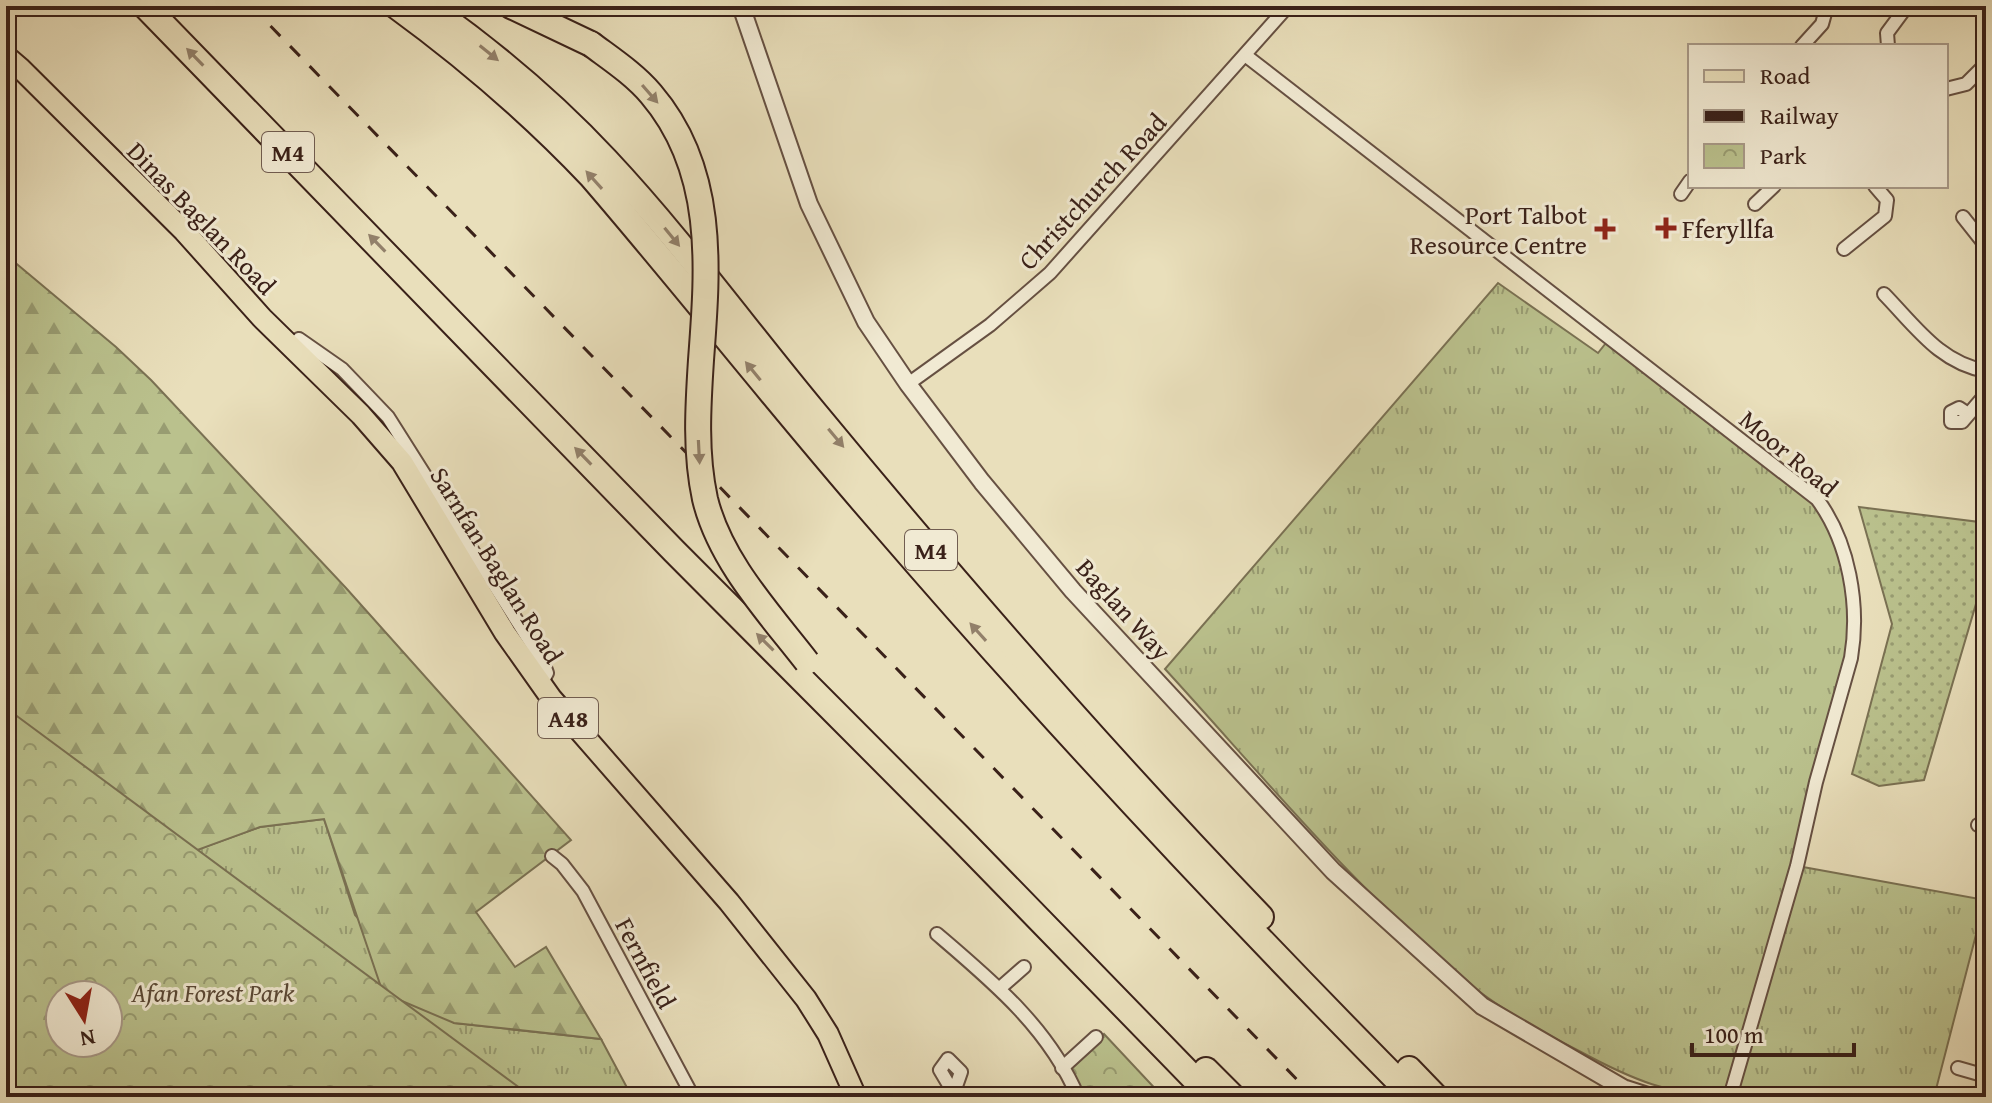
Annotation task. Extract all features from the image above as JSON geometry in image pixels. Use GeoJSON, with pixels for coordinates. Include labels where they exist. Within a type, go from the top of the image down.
{"type":"FeatureCollection","features":[{"type":"Feature","properties":{"kind":"highway","name":"M4"},"geometry":{"type":"LineString","coordinates":[[145,6],[674,551],[1212,1097]]}},
{"type":"Feature","properties":{"kind":"highway","name":"M4"},"geometry":{"type":"LineString","coordinates":[[396,6],[499,87],[547,130],[591,176],[867,507],[1061,726],[1239,918],[1414,1097]]}},
{"type":"Feature","properties":{"kind":"highway","name":"M4"},"geometry":{"type":"LineString","coordinates":[[427,6],[513,71],[607,161],[873,482],[1075,715],[1251,906],[1436,1097]]}},
{"type":"Feature","properties":{"kind":"highway"},"geometry":{"type":"LineString","coordinates":[[511,6],[591,44],[625,69],[651,93],[686,150],[699,187],[706,232],[708,278],[699,395],[699,457],[706,501],[725,548],[748,585],[807,662],[1233,1097]]}},
{"type":"Feature","properties":{"kind":"main road","name":"Dinas Baglan Road"},"geometry":{"type":"LineString","coordinates":[[6,56],[184,231],[262,318],[361,415]]}},
{"type":"Feature","properties":{"kind":"main road","name":"Sarnfan Baglan Road"},"geometry":{"type":"LineString","coordinates":[[361,415],[402,462],[505,633],[541,684],[729,902],[806,999],[828,1034],[856,1097]]}},
{"type":"Feature","properties":{"kind":"street","name":"Baglan Way"},"geometry":{"type":"LineString","coordinates":[[741,6],[809,204],[866,322],[982,482],[1073,591],[1333,871],[1482,1006],[1623,1088],[1651,1097]]}},
{"type":"Feature","properties":{"kind":"street","name":"Christchurch Road"},"geometry":{"type":"LineString","coordinates":[[908,384],[990,325],[1050,273],[1288,6]]}},
{"type":"Feature","properties":{"kind":"street"},"geometry":{"type":"LineString","coordinates":[[1804,44],[1822,24],[1827,6]]}},
{"type":"Feature","properties":{"kind":"street"},"geometry":{"type":"LineString","coordinates":[[1888,44],[1887,33],[1907,6]]}},
{"type":"Feature","properties":{"kind":"street","name":"Moor Road"},"geometry":{"type":"LineString","coordinates":[[1245,55],[1817,499],[1833,523],[1845,558],[1852,599],[1854,640],[1851,658],[1816,782],[1797,866],[1730,1097]]}},
{"type":"Feature","properties":{"kind":"street"},"geometry":{"type":"LineString","coordinates":[[1948,88],[1966,84],[1986,64]]}},
{"type":"Feature","properties":{"kind":"street"},"geometry":{"type":"LineString","coordinates":[[1681,194],[1688,184]]}},
{"type":"Feature","properties":{"kind":"street"},"geometry":{"type":"LineString","coordinates":[[1755,204],[1772,188]]}},
{"type":"Feature","properties":{"kind":"street"},"geometry":{"type":"LineString","coordinates":[[1844,249],[1885,216],[1887,200],[1877,188]]}},
{"type":"Feature","properties":{"kind":"street"},"geometry":{"type":"LineString","coordinates":[[1963,217],[1986,246]]}},
{"type":"Feature","properties":{"kind":"street"},"geometry":{"type":"LineString","coordinates":[[1884,294],[1947,358],[1971,369],[1986,371]]}},
{"type":"Feature","properties":{"kind":"street"},"geometry":{"type":"LineString","coordinates":[[299,339],[342,369],[373,399],[397,429],[543,662],[547,673],[541,684]]}},
{"type":"Feature","properties":{"kind":"street"},"geometry":{"type":"LineString","coordinates":[[1968,414],[1986,394]]}},
{"type":"Feature","properties":{"kind":"street","name":"Fernfield"},"geometry":{"type":"LineString","coordinates":[[552,856],[583,891],[693,1097]]}},
{"type":"Feature","properties":{"kind":"street"},"geometry":{"type":"LineString","coordinates":[[937,934],[1000,988],[1046,1039],[1078,1097]]}},
{"type":"Feature","properties":{"kind":"street"},"geometry":{"type":"LineString","coordinates":[[1000,988],[1024,967]]}},
{"type":"Feature","properties":{"kind":"street"},"geometry":{"type":"LineString","coordinates":[[1062,1068],[1096,1037]]}},
{"type":"Feature","properties":{"kind":"street"},"geometry":{"type":"LineString","coordinates":[[1958,1068],[1986,1076]]}},
{"type":"Feature","properties":{"kind":"green space"},"geometry":{"type":"Polygon","coordinates":[[[6,255],[151,380],[346,588],[571,840],[476,912],[515,967],[546,947],[601,1039],[454,1023],[383,993],[324,819],[260,827],[110,882],[6,740],[6,255]]]}},
{"type":"Feature","properties":{"kind":"green space"},"geometry":{"type":"Polygon","coordinates":[[[1498,283],[1598,353],[1610,338],[1817,499],[1838,534],[1854,640],[1729,1097],[1689,1094],[1634,1078],[1539,1030],[1472,986],[1351,873],[1165,669],[1498,283]]]}},
{"type":"Feature","properties":{"kind":"green space"},"geometry":{"type":"Polygon","coordinates":[[[1859,507],[1979,522],[1978,597],[1924,780],[1879,786],[1852,774],[1892,624],[1859,507]]]}},
{"type":"Feature","properties":{"kind":"green space","name":"Afan Forest Park"},"geometry":{"type":"Polygon","coordinates":[[[6,708],[532,1097],[6,1097],[6,708]]]}},
{"type":"Feature","properties":{"kind":"green space","name":"Afan Forest Park"},"geometry":{"type":"Polygon","coordinates":[[[6,740],[110,881],[260,827],[324,819],[355,915],[454,1023],[601,1039],[632,1097],[6,1097],[6,740]]]}},
{"type":"Feature","properties":{"kind":"green space"},"geometry":{"type":"Polygon","coordinates":[[[1803,867],[1985,900],[1934,1097],[1736,1097],[1803,867]]]}},
{"type":"Feature","properties":{"kind":"green space"},"geometry":{"type":"Polygon","coordinates":[[[1104,1034],[1163,1097],[1084,1097],[1069,1068],[1104,1034]]]}},
{"type":"Feature","properties":{"kind":"railway"},"geometry":{"type":"LineString","coordinates":[[251,6],[1314,1097]]}},
{"type":"Feature","properties":{"kind":"place","name":"Fferyllfa"},"geometry":{"type":"Point","coordinates":[1666,228]}},
{"type":"Feature","properties":{"kind":"place","name":"Port Talbot Resource Centre"},"geometry":{"type":"Point","coordinates":[1605,229]}}]}
